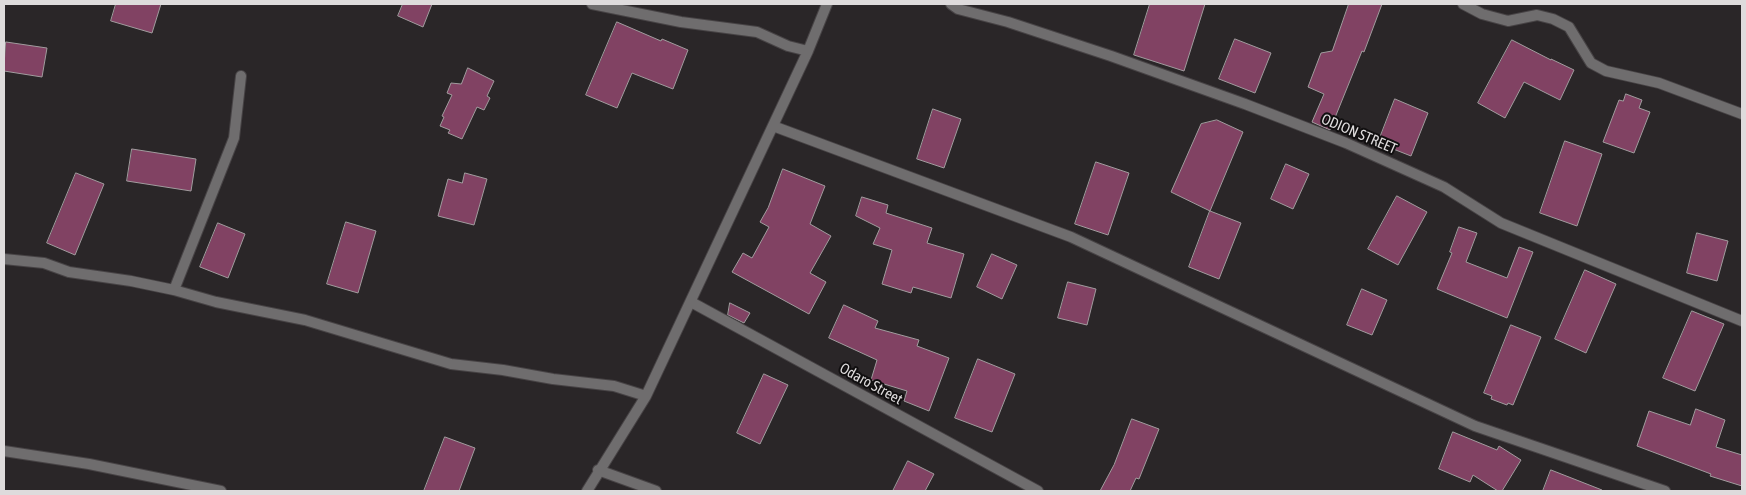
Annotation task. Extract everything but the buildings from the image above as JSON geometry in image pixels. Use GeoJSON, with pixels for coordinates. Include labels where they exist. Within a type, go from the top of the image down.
{"type":"FeatureCollection","features":[{"type":"Feature","properties":{"kind":"street"},"geometry":{"type":"LineString","coordinates":[[592,4],[681,22],[756,32],[788,46],[808,51]]}},
{"type":"Feature","properties":{"kind":"street"},"geometry":{"type":"LineString","coordinates":[[587,491],[598,470],[646,396],[774,126],[827,4]]}},
{"type":"Feature","properties":{"kind":"street","name":"ODION STREET"},"geometry":{"type":"LineString","coordinates":[[952,4],[958,9],[1008,22],[1111,56],[1245,104],[1346,144],[1444,187],[1501,223],[1742,321]]}},
{"type":"Feature","properties":{"kind":"street"},"geometry":{"type":"LineString","coordinates":[[1463,4],[1482,14],[1508,21],[1537,15],[1553,19],[1569,27],[1591,63],[1606,71],[1659,83],[1742,114]]}},
{"type":"Feature","properties":{"kind":"street"},"geometry":{"type":"LineString","coordinates":[[174,290],[234,138],[242,76]]}},
{"type":"Feature","properties":{"kind":"street"},"geometry":{"type":"LineString","coordinates":[[774,126],[1071,237],[1476,426],[1665,491]]}},
{"type":"Feature","properties":{"kind":"street"},"geometry":{"type":"LineString","coordinates":[[4,259],[44,263],[68,272],[131,281],[174,290],[216,302],[305,320],[451,364],[614,386],[646,396]]}},
{"type":"Feature","properties":{"kind":"street","name":"Odaro Street"},"geometry":{"type":"LineString","coordinates":[[691,302],[1038,491]]}},
{"type":"Feature","properties":{"kind":"street"},"geometry":{"type":"LineString","coordinates":[[4,451],[89,464],[221,491]]}},
{"type":"Feature","properties":{"kind":"street"},"geometry":{"type":"LineString","coordinates":[[598,470],[656,491]]}}]}
